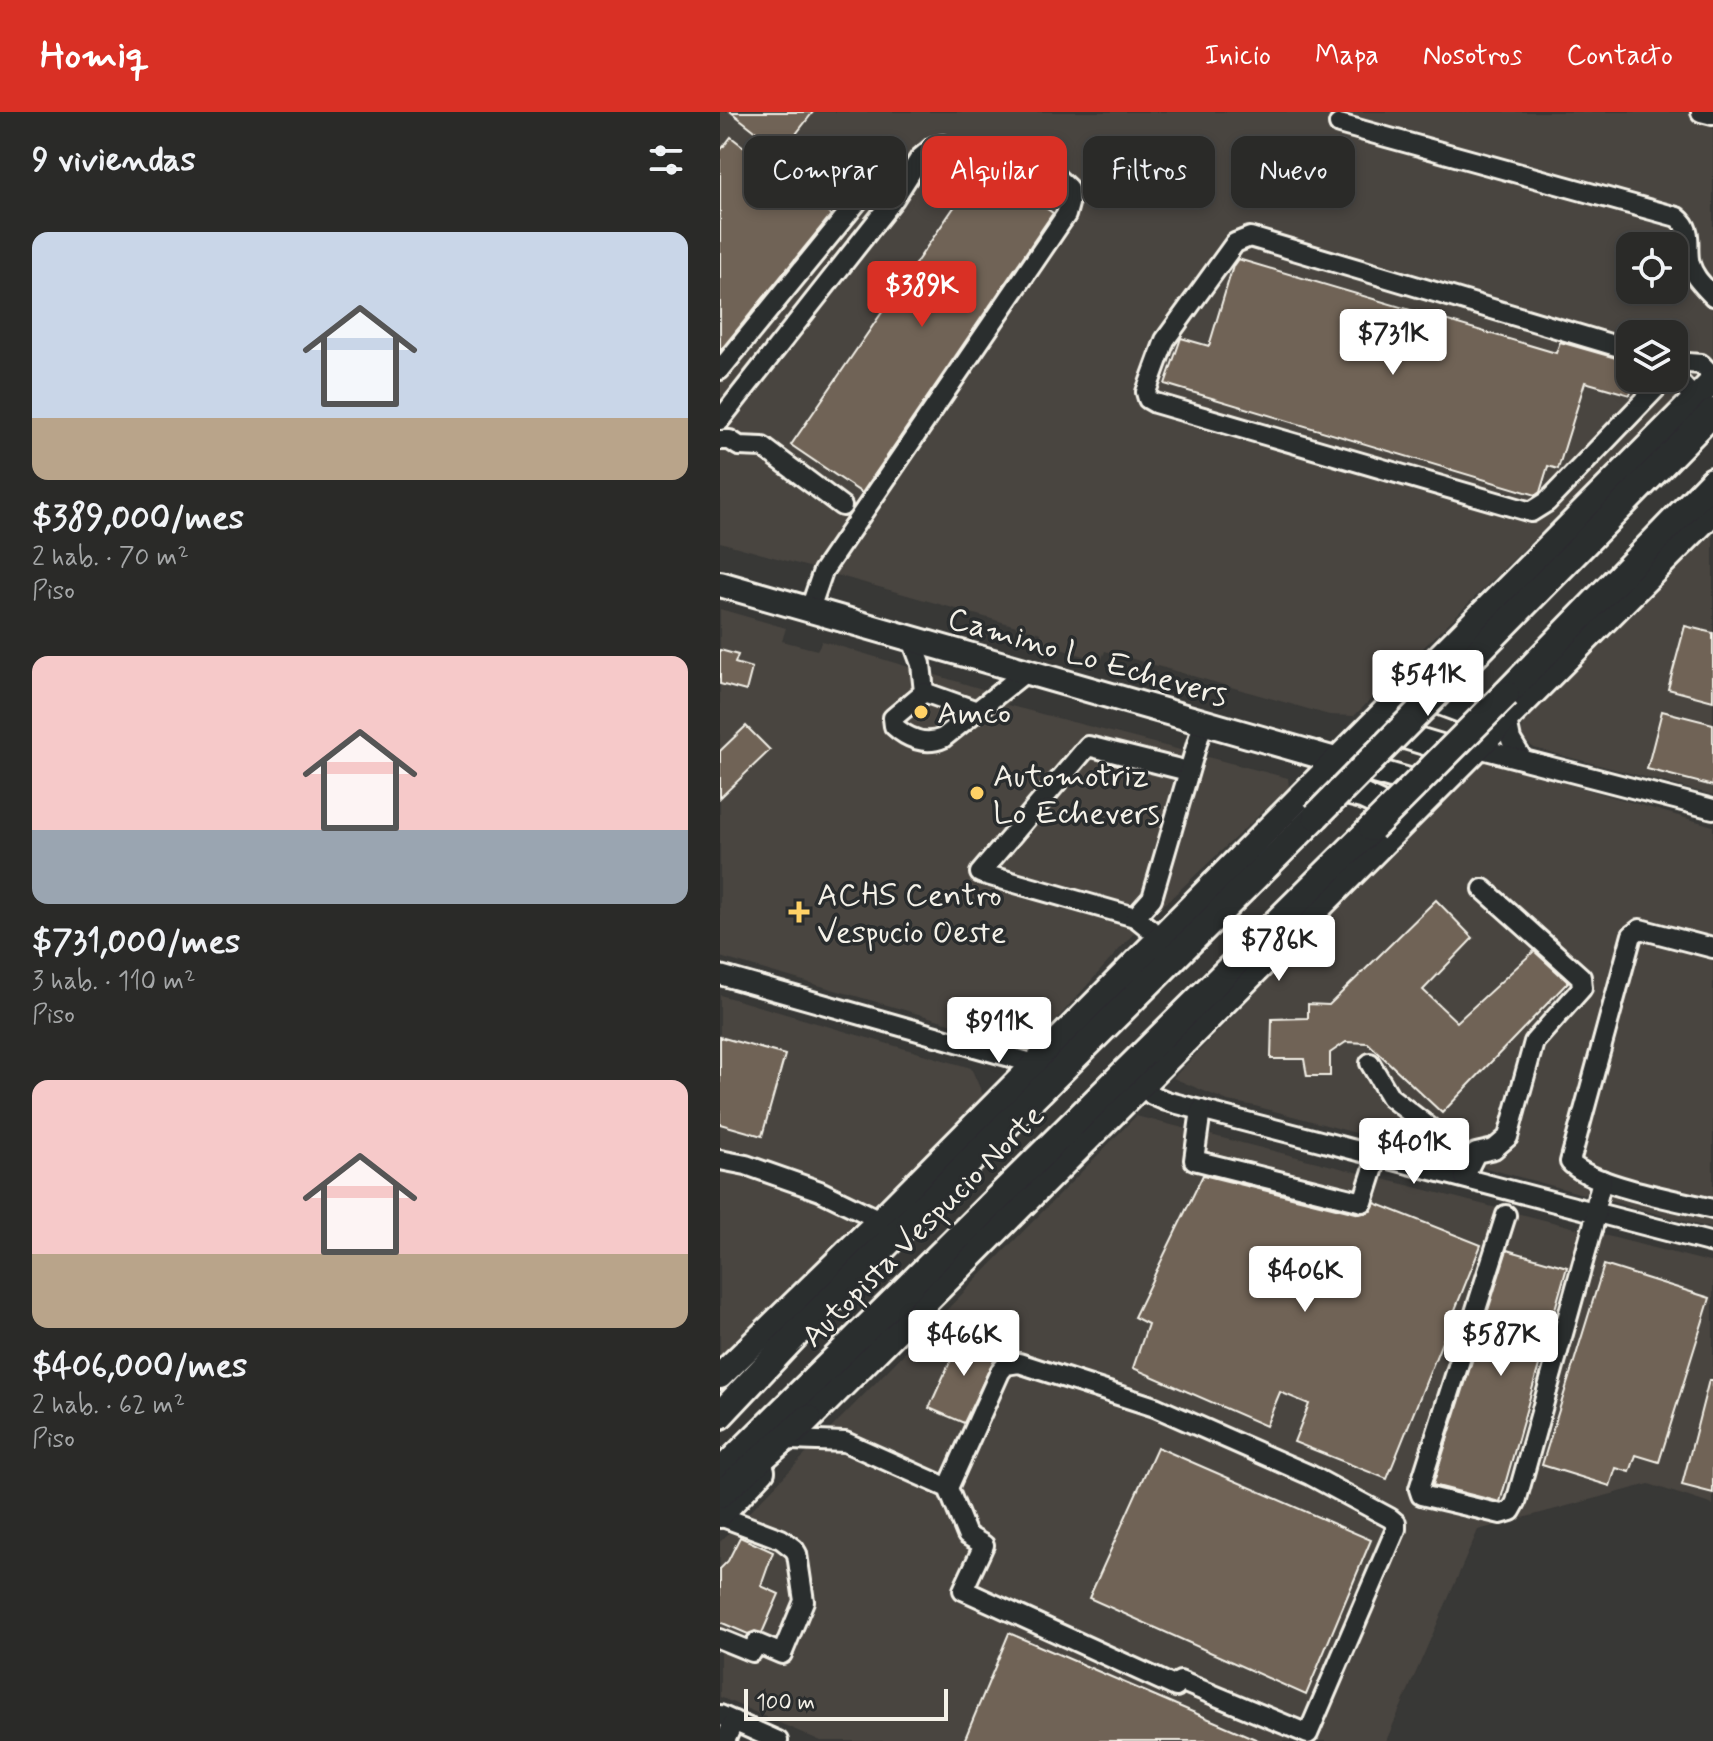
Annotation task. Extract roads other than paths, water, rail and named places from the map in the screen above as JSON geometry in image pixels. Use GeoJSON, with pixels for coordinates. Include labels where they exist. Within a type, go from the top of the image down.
{"type":"FeatureCollection","features":[{"type":"Feature","properties":{"kind":"highway","name":"Autopista Vespucio Norte"},"geometry":{"type":"LineString","coordinates":[[720,1415],[803,1327],[1449,681],[1704,406]]}},
{"type":"Feature","properties":{"kind":"highway","name":"Autopista Vespucio Norte"},"geometry":{"type":"LineString","coordinates":[[720,1473],[1372,828],[1713,481]]}},
{"type":"Feature","properties":{"kind":"highway"},"geometry":{"type":"LineString","coordinates":[[720,1494],[808,1418]]}},
{"type":"Feature","properties":{"kind":"main road"},"geometry":{"type":"LineString","coordinates":[[720,1376],[874,1226],[1408,689],[1704,406],[1713,378]]}},
{"type":"Feature","properties":{"kind":"main road"},"geometry":{"type":"LineString","coordinates":[[720,1516],[808,1418],[1713,512]]}},
{"type":"Feature","properties":{"kind":"main road","name":"Camino Lo Echevers"},"geometry":{"type":"LineString","coordinates":[[720,584],[1438,789]]}},
{"type":"Feature","properties":{"kind":"main road"},"geometry":{"type":"LineString","coordinates":[[1408,689],[1469,713],[1507,720]]}},
{"type":"Feature","properties":{"kind":"main road"},"geometry":{"type":"LineString","coordinates":[[1372,726],[1474,752]]}},
{"type":"Feature","properties":{"kind":"main road"},"geometry":{"type":"LineString","coordinates":[[1296,750],[1307,767],[1310,786]]}},
{"type":"Feature","properties":{"kind":"main road"},"geometry":{"type":"LineString","coordinates":[[1310,786],[1329,787],[1362,796],[1409,818]]}},
{"type":"Feature","properties":{"kind":"street"},"geometry":{"type":"LineString","coordinates":[[1701,112],[1713,115]]}},
{"type":"Feature","properties":{"kind":"street"},"geometry":{"type":"LineString","coordinates":[[1339,124],[1677,217],[1686,224],[1690,236],[1690,263],[1696,279],[1713,296]]}},
{"type":"Feature","properties":{"kind":"street"},"geometry":{"type":"LineString","coordinates":[[720,420],[894,199],[920,158],[933,147],[943,145],[1055,176],[1068,188],[1066,215],[823,571],[810,609]]}},
{"type":"Feature","properties":{"kind":"street"},"geometry":{"type":"LineString","coordinates":[[720,370],[852,208]]}},
{"type":"Feature","properties":{"kind":"street"},"geometry":{"type":"LineString","coordinates":[[1616,346],[1250,237],[1235,243],[1165,340],[1146,392],[1148,399],[1155,403],[1531,512],[1547,502],[1653,392]]}},
{"type":"Feature","properties":{"kind":"street"},"geometry":{"type":"LineString","coordinates":[[1688,363],[1701,364],[1713,378]]}},
{"type":"Feature","properties":{"kind":"street"},"geometry":{"type":"LineString","coordinates":[[1688,390],[1704,406]]}},
{"type":"Feature","properties":{"kind":"street"},"geometry":{"type":"LineString","coordinates":[[720,440],[730,440],[739,446],[763,447],[842,506]]}},
{"type":"Feature","properties":{"kind":"street"},"geometry":{"type":"LineString","coordinates":[[911,637],[921,664],[924,692]]}},
{"type":"Feature","properties":{"kind":"street"},"geometry":{"type":"LineString","coordinates":[[924,692],[893,718],[894,726],[905,736],[935,741],[1027,671]]}},
{"type":"Feature","properties":{"kind":"street"},"geometry":{"type":"LineString","coordinates":[[924,692],[977,711]]}},
{"type":"Feature","properties":{"kind":"street"},"geometry":{"type":"LineString","coordinates":[[1507,720],[1511,740],[1522,758]]}},
{"type":"Feature","properties":{"kind":"street"},"geometry":{"type":"LineString","coordinates":[[1135,917],[1152,898],[1203,723]]}},
{"type":"Feature","properties":{"kind":"street"},"geometry":{"type":"LineString","coordinates":[[1160,937],[1135,917],[980,873],[1088,746],[1188,771]]}},
{"type":"Feature","properties":{"kind":"street"},"geometry":{"type":"LineString","coordinates":[[1474,752],[1522,758],[1713,809]]}},
{"type":"Feature","properties":{"kind":"street"},"geometry":{"type":"LineString","coordinates":[[1464,1177],[1476,1153],[1494,1149],[1508,1137],[1534,1042],[1582,988],[1581,977],[1483,889]]}},
{"type":"Feature","properties":{"kind":"street"},"geometry":{"type":"LineString","coordinates":[[1713,948],[1640,929],[1632,935],[1570,1162],[1602,1180],[1713,1209]]}},
{"type":"Feature","properties":{"kind":"street"},"geometry":{"type":"LineString","coordinates":[[720,975],[1035,1064]]}},
{"type":"Feature","properties":{"kind":"street"},"geometry":{"type":"LineString","coordinates":[[1370,1063],[1390,1097],[1455,1147],[1443,1172]]}},
{"type":"Feature","properties":{"kind":"street"},"geometry":{"type":"LineString","coordinates":[[1143,1085],[1159,1099],[1713,1243]]}},
{"type":"Feature","properties":{"kind":"street"},"geometry":{"type":"LineString","coordinates":[[1201,1110],[1194,1160],[1363,1202],[1378,1155]]}},
{"type":"Feature","properties":{"kind":"street"},"geometry":{"type":"LineString","coordinates":[[720,1160],[746,1165],[855,1205],[874,1226]]}},
{"type":"Feature","properties":{"kind":"street"},"geometry":{"type":"LineString","coordinates":[[720,1167],[774,1188],[830,1204],[874,1226]]}},
{"type":"Feature","properties":{"kind":"street"},"geometry":{"type":"LineString","coordinates":[[1506,1215],[1419,1489],[1421,1495],[1501,1514],[1511,1511],[1516,1502],[1597,1212],[1595,1208],[1602,1180]]}},
{"type":"Feature","properties":{"kind":"street"},"geometry":{"type":"LineString","coordinates":[[790,1440],[845,1442],[948,1488],[967,1535],[984,1545],[963,1590],[1176,1687],[1180,1681],[1308,1734],[1396,1529],[1396,1523],[1390,1518],[1310,1475],[1169,1413],[1019,1363],[1006,1365],[1000,1372],[948,1488]]}},
{"type":"Feature","properties":{"kind":"street"},"geometry":{"type":"LineString","coordinates":[[720,1516],[781,1539],[794,1549],[800,1566],[804,1601],[782,1654],[756,1643],[752,1652],[720,1639]]}},
{"type":"Feature","properties":{"kind":"street"},"geometry":{"type":"LineString","coordinates":[[725,1741],[727,1718],[778,1741]]}},
{"type":"Feature","properties":{"kind":"place","name":"Amco"},"geometry":{"type":"Point","coordinates":[921,712]}},
{"type":"Feature","properties":{"kind":"place","name":"Automotriz Lo Echevers"},"geometry":{"type":"Point","coordinates":[977,793]}},
{"type":"Feature","properties":{"kind":"place","name":"ACHS Centro Vespucio Oeste"},"geometry":{"type":"Point","coordinates":[799,912]}}]}
